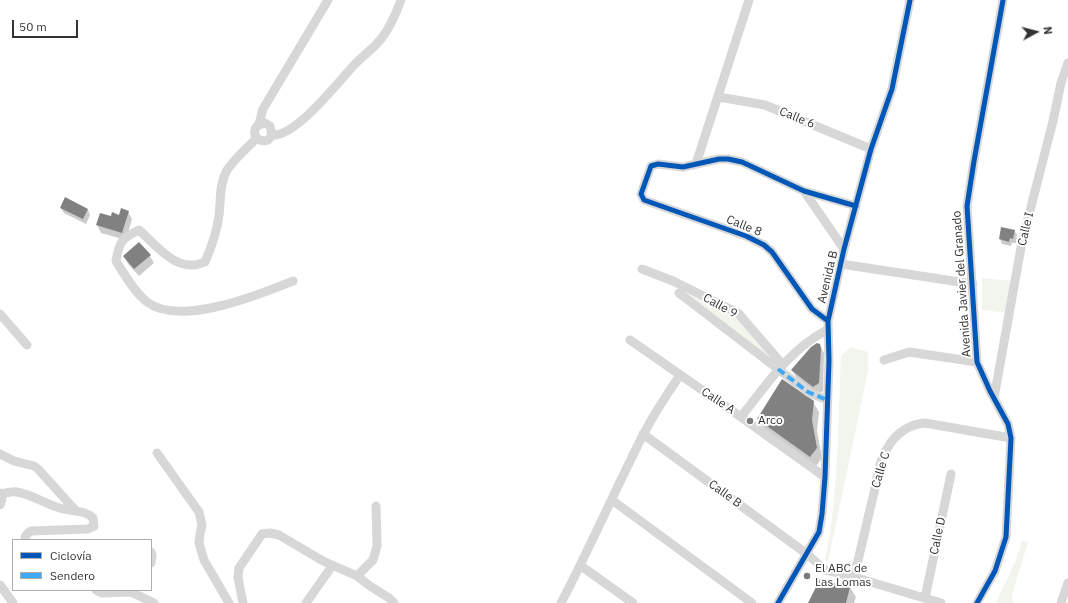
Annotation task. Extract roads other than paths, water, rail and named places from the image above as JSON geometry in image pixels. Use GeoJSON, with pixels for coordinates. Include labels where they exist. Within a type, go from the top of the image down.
{"type":"FeatureCollection","features":[{"type":"Feature","properties":{"kind":"street"},"geometry":{"type":"LineString","coordinates":[[328,0],[263,109],[259,124],[255,129],[257,138],[262,141],[265,141],[272,135],[286,132],[326,97],[382,38],[401,0]]}},
{"type":"Feature","properties":{"kind":"street"},"geometry":{"type":"LineString","coordinates":[[696,164],[749,0]]}},
{"type":"Feature","properties":{"kind":"street","name":"Avenida B"},"geometry":{"type":"LineString","coordinates":[[778,603],[819,532],[825,477],[828,326],[844,249],[871,149],[892,89],[910,0]]}},
{"type":"Feature","properties":{"kind":"street","name":"Avenida Javier del Granado"},"geometry":{"type":"LineString","coordinates":[[977,603],[995,571],[1006,538],[1011,438],[1008,424],[977,362],[968,225],[968,196],[1003,0]]}},
{"type":"Feature","properties":{"kind":"street","name":"Calle I"},"geometry":{"type":"LineString","coordinates":[[994,398],[1022,242],[1053,120],[1061,82],[1068,63]]}},
{"type":"Feature","properties":{"kind":"street","name":"Calle 6"},"geometry":{"type":"LineString","coordinates":[[719,96],[765,105],[871,149]]}},
{"type":"Feature","properties":{"kind":"street"},"geometry":{"type":"LineString","coordinates":[[259,124],[267,124],[271,129],[272,135]]}},
{"type":"Feature","properties":{"kind":"street"},"geometry":{"type":"LineString","coordinates":[[257,138],[231,164],[225,173],[222,184],[214,243],[205,262],[192,265],[182,264],[167,256],[139,230],[126,237],[118,248],[116,261],[134,287],[147,302],[164,311],[195,311],[253,297],[292,281]]}},
{"type":"Feature","properties":{"kind":"street"},"geometry":{"type":"LineString","coordinates":[[696,164],[719,159],[742,162],[804,191],[856,206]]}},
{"type":"Feature","properties":{"kind":"street","name":"Calle 8"},"geometry":{"type":"LineString","coordinates":[[696,164],[683,167],[658,164],[651,166],[641,194],[644,200],[746,236],[764,245],[775,257],[812,309],[828,326]]}},
{"type":"Feature","properties":{"kind":"street"},"geometry":{"type":"LineString","coordinates":[[804,191],[844,249]]}},
{"type":"Feature","properties":{"kind":"street"},"geometry":{"type":"LineString","coordinates":[[841,264],[973,284]]}},
{"type":"Feature","properties":{"kind":"street","name":"Calle 9"},"geometry":{"type":"LineString","coordinates":[[642,269],[673,281],[738,313],[780,367]]}},
{"type":"Feature","properties":{"kind":"street"},"geometry":{"type":"LineString","coordinates":[[679,293],[780,367],[808,392],[827,400]]}},
{"type":"Feature","properties":{"kind":"street"},"geometry":{"type":"LineString","coordinates":[[0,314],[27,346]]}},
{"type":"Feature","properties":{"kind":"street"},"geometry":{"type":"LineString","coordinates":[[742,417],[780,367],[812,338],[828,326]]}},
{"type":"Feature","properties":{"kind":"street","name":"Calle A"},"geometry":{"type":"LineString","coordinates":[[630,340],[742,417],[825,477]]}},
{"type":"Feature","properties":{"kind":"street"},"geometry":{"type":"LineString","coordinates":[[884,360],[909,352],[977,362]]}},
{"type":"Feature","properties":{"kind":"street"},"geometry":{"type":"LineString","coordinates":[[562,603],[643,434],[680,375]]}},
{"type":"Feature","properties":{"kind":"street","name":"Calle C"},"geometry":{"type":"LineString","coordinates":[[854,577],[881,463],[888,446],[908,426],[925,423],[1011,438]]}},
{"type":"Feature","properties":{"kind":"street","name":"Calle B"},"geometry":{"type":"LineString","coordinates":[[643,434],[807,554],[825,570],[854,577],[941,603]]}},
{"type":"Feature","properties":{"kind":"street"},"geometry":{"type":"LineString","coordinates":[[157,453],[199,512],[202,525],[200,539],[201,550],[204,560],[229,603]]}},
{"type":"Feature","properties":{"kind":"street"},"geometry":{"type":"LineString","coordinates":[[0,454],[14,461],[34,466],[76,511]]}},
{"type":"Feature","properties":{"kind":"street","name":"Calle D"},"geometry":{"type":"LineString","coordinates":[[925,598],[951,474]]}},
{"type":"Feature","properties":{"kind":"street"},"geometry":{"type":"LineString","coordinates":[[0,505],[2,499],[1,493],[14,491],[64,509],[90,514],[93,518],[94,526],[88,529],[31,531],[26,534],[26,539]]}},
{"type":"Feature","properties":{"kind":"street"},"geometry":{"type":"LineString","coordinates":[[612,500],[752,603]]}},
{"type":"Feature","properties":{"kind":"street"},"geometry":{"type":"LineString","coordinates":[[357,576],[373,560],[377,546],[376,506]]}},
{"type":"Feature","properties":{"kind":"street"},"geometry":{"type":"LineString","coordinates":[[243,603],[238,578],[239,568],[262,534],[270,533],[280,535],[332,566],[357,576],[390,598],[394,603]]}},
{"type":"Feature","properties":{"kind":"street"},"geometry":{"type":"LineString","coordinates":[[306,603],[332,566]]}},
{"type":"Feature","properties":{"kind":"street"},"geometry":{"type":"LineString","coordinates":[[581,566],[633,603]]}},
{"type":"Feature","properties":{"kind":"street"},"geometry":{"type":"LineString","coordinates":[[1061,603],[1068,583]]}},
{"type":"Feature","properties":{"kind":"street"},"geometry":{"type":"LineString","coordinates":[[0,585],[13,603]]}},
{"type":"Feature","properties":{"kind":"street"},"geometry":{"type":"LineString","coordinates":[[98,591],[131,592],[154,603]]}},
{"type":"Feature","properties":{"kind":"place","name":"Arco"},"geometry":{"type":"Point","coordinates":[750,421]}},
{"type":"Feature","properties":{"kind":"place","name":"El ABC de Las Lomas"},"geometry":{"type":"Point","coordinates":[807,576]}}]}
